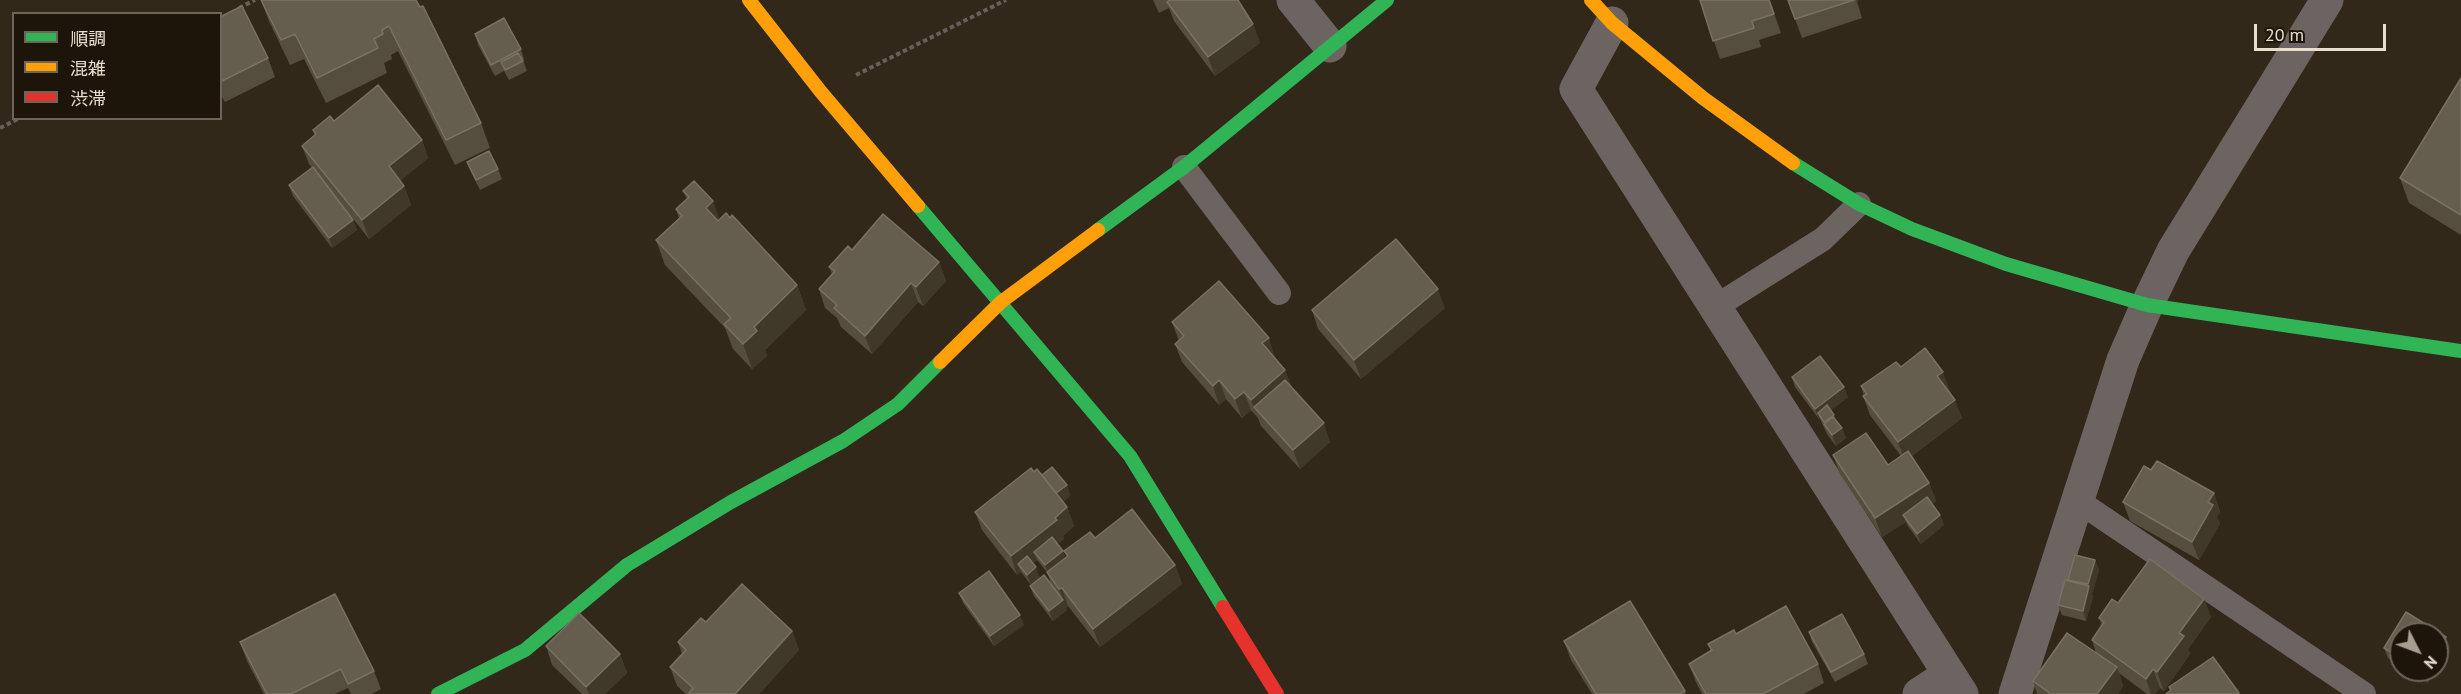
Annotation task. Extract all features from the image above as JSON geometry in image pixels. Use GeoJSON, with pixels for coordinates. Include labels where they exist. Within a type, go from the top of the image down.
{"type":"FeatureCollection","features":[{"type":"Feature","properties":{"kind":"street"},"geometry":{"type":"LineString","coordinates":[[749,0],[821,92],[1130,456],[1277,694]]}},
{"type":"Feature","properties":{"kind":"street"},"geometry":{"type":"LineString","coordinates":[[1293,0],[1330,46]]}},
{"type":"Feature","properties":{"kind":"street"},"geometry":{"type":"LineString","coordinates":[[438,694],[525,650],[627,565],[731,502],[843,441],[898,404],[1001,302],[1184,167],[1387,0]]}},
{"type":"Feature","properties":{"kind":"street"},"geometry":{"type":"LineString","coordinates":[[2015,694],[2123,360],[2147,305],[2173,251],[2327,0]]}},
{"type":"Feature","properties":{"kind":"street"},"geometry":{"type":"LineString","coordinates":[[1919,694],[1955,684],[1576,88],[1601,11],[1703,98],[1782,156],[1859,204],[1912,229],[2006,264],[2147,305],[2461,351]]}},
{"type":"Feature","properties":{"kind":"lane"},"geometry":{"type":"LineString","coordinates":[[1184,167],[1279,293]]}},
{"type":"Feature","properties":{"kind":"lane"},"geometry":{"type":"LineString","coordinates":[[1714,307],[1823,238],[1859,204]]}},
{"type":"Feature","properties":{"kind":"lane"},"geometry":{"type":"LineString","coordinates":[[2078,501],[2364,694]]}},
{"type":"Feature","properties":{"kind":"path"},"geometry":{"type":"LineString","coordinates":[[238,9],[255,0]]}},
{"type":"Feature","properties":{"kind":"path"},"geometry":{"type":"LineString","coordinates":[[821,92],[1006,0]]}},
{"type":"Feature","properties":{"kind":"path"},"geometry":{"type":"LineString","coordinates":[[0,128],[17,120]]}},
{"type":"Feature","properties":{"kind":"building"},"geometry":{"type":"Polygon","coordinates":[[[261,0],[416,0],[420,7],[423,6],[481,123],[446,140],[389,26],[382,30],[383,34],[374,39],[378,48],[317,78],[295,34],[281,40],[261,0]]]}},
{"type":"Feature","properties":{"kind":"building"},"geometry":{"type":"Polygon","coordinates":[[[1170,0],[1238,0],[1253,24],[1208,57],[1167,2],[1170,0]]]}},
{"type":"Feature","properties":{"kind":"building"},"geometry":{"type":"Polygon","coordinates":[[[1700,0],[1769,0],[1774,14],[1752,21],[1754,28],[1713,41],[1700,0]]]}},
{"type":"Feature","properties":{"kind":"building"},"geometry":{"type":"Polygon","coordinates":[[[1788,0],[1854,0],[1795,19],[1788,0]]]}},
{"type":"Feature","properties":{"kind":"building"},"geometry":{"type":"Polygon","coordinates":[[[242,6],[268,58],[222,81],[222,16],[242,6]]]}},
{"type":"Feature","properties":{"kind":"building"},"geometry":{"type":"Polygon","coordinates":[[[504,18],[521,49],[491,65],[475,34],[504,18]]]}},
{"type":"Feature","properties":{"kind":"building"},"geometry":{"type":"Polygon","coordinates":[[[518,53],[523,61],[505,70],[501,62],[518,53]]]}},
{"type":"Feature","properties":{"kind":"building"},"geometry":{"type":"Polygon","coordinates":[[[2461,78],[2461,215],[2400,178],[2461,78]]]}},
{"type":"Feature","properties":{"kind":"building"},"geometry":{"type":"Polygon","coordinates":[[[378,85],[422,140],[389,166],[404,186],[362,220],[302,146],[316,134],[313,130],[330,116],[334,121],[378,85]]]}},
{"type":"Feature","properties":{"kind":"building"},"geometry":{"type":"Polygon","coordinates":[[[489,151],[498,169],[476,180],[467,162],[489,151]]]}},
{"type":"Feature","properties":{"kind":"building"},"geometry":{"type":"Polygon","coordinates":[[[313,167],[353,220],[329,238],[289,185],[313,167]]]}},
{"type":"Feature","properties":{"kind":"building"},"geometry":{"type":"Polygon","coordinates":[[[694,181],[713,201],[706,208],[718,221],[726,213],[730,218],[732,215],[797,285],[754,327],[757,331],[743,344],[724,324],[731,318],[656,240],[682,216],[676,209],[689,197],[683,191],[694,181]]]}},
{"type":"Feature","properties":{"kind":"building"},"geometry":{"type":"Polygon","coordinates":[[[883,214],[939,262],[916,287],[911,283],[865,336],[834,308],[837,305],[819,289],[835,271],[829,267],[848,246],[852,250],[883,214]]]}},
{"type":"Feature","properties":{"kind":"building"},"geometry":{"type":"Polygon","coordinates":[[[1396,239],[1438,289],[1354,360],[1312,310],[1396,239]]]}},
{"type":"Feature","properties":{"kind":"building"},"geometry":{"type":"Polygon","coordinates":[[[1219,281],[1269,338],[1262,343],[1285,370],[1251,400],[1244,392],[1235,399],[1219,380],[1213,386],[1175,344],[1184,336],[1172,322],[1219,281]]]}},
{"type":"Feature","properties":{"kind":"building"},"geometry":{"type":"Polygon","coordinates":[[[1925,348],[1943,372],[1937,376],[1955,400],[1898,442],[1863,396],[1867,394],[1861,386],[1896,362],[1901,367],[1925,348]]]}},
{"type":"Feature","properties":{"kind":"building"},"geometry":{"type":"Polygon","coordinates":[[[1820,356],[1844,387],[1815,409],[1792,377],[1820,356]]]}},
{"type":"Feature","properties":{"kind":"building"},"geometry":{"type":"Polygon","coordinates":[[[1285,380],[1324,423],[1293,450],[1254,407],[1285,380]]]}},
{"type":"Feature","properties":{"kind":"building"},"geometry":{"type":"Polygon","coordinates":[[[1827,405],[1834,415],[1824,422],[1818,413],[1827,405]]]}},
{"type":"Feature","properties":{"kind":"building"},"geometry":{"type":"Polygon","coordinates":[[[1833,417],[1842,428],[1832,435],[1824,424],[1833,417]]]}},
{"type":"Feature","properties":{"kind":"building"},"geometry":{"type":"Polygon","coordinates":[[[1866,433],[1888,465],[1908,451],[1929,483],[1875,518],[1833,455],[1866,433]]]}},
{"type":"Feature","properties":{"kind":"building"},"geometry":{"type":"Polygon","coordinates":[[[2157,461],[2214,493],[2208,502],[2213,505],[2192,542],[2123,502],[2144,466],[2151,470],[2157,461]]]}},
{"type":"Feature","properties":{"kind":"building"},"geometry":{"type":"Polygon","coordinates":[[[1052,467],[1067,485],[1056,493],[1042,475],[1052,467]]]}},
{"type":"Feature","properties":{"kind":"building"},"geometry":{"type":"Polygon","coordinates":[[[1031,468],[1034,472],[1037,469],[1067,507],[1055,518],[1057,520],[1011,556],[975,512],[1031,468]]]}},
{"type":"Feature","properties":{"kind":"building"},"geometry":{"type":"Polygon","coordinates":[[[1927,497],[1940,515],[1917,534],[1903,515],[1927,497]]]}},
{"type":"Feature","properties":{"kind":"building"},"geometry":{"type":"Polygon","coordinates":[[[1132,509],[1175,565],[1093,629],[1047,572],[1068,556],[1064,551],[1090,532],[1095,538],[1132,509]]]}},
{"type":"Feature","properties":{"kind":"building"},"geometry":{"type":"Polygon","coordinates":[[[1052,537],[1063,551],[1045,565],[1034,552],[1052,537]]]}},
{"type":"Feature","properties":{"kind":"building"},"geometry":{"type":"Polygon","coordinates":[[[2075,555],[2095,560],[2088,584],[2068,580],[2075,555]]]}},
{"type":"Feature","properties":{"kind":"building"},"geometry":{"type":"Polygon","coordinates":[[[1027,556],[1036,567],[1027,575],[1018,564],[1027,556]]]}},
{"type":"Feature","properties":{"kind":"building"},"geometry":{"type":"Polygon","coordinates":[[[2150,559],[2204,599],[2179,633],[2184,636],[2157,672],[2153,669],[2146,679],[2092,640],[2104,622],[2099,618],[2112,599],[2118,603],[2150,559]]]}},
{"type":"Feature","properties":{"kind":"building"},"geometry":{"type":"Polygon","coordinates":[[[989,571],[1020,615],[990,636],[959,593],[989,571]]]}},
{"type":"Feature","properties":{"kind":"building"},"geometry":{"type":"Polygon","coordinates":[[[1044,575],[1063,600],[1049,611],[1030,586],[1044,575]]]}},
{"type":"Feature","properties":{"kind":"building"},"geometry":{"type":"Polygon","coordinates":[[[2065,580],[2089,586],[2083,611],[2058,605],[2065,580]]]}},
{"type":"Feature","properties":{"kind":"building"},"geometry":{"type":"Polygon","coordinates":[[[742,584],[792,631],[735,694],[690,694],[693,688],[670,667],[686,650],[678,642],[701,618],[706,622],[742,584]]]}},
{"type":"Feature","properties":{"kind":"building"},"geometry":{"type":"Polygon","coordinates":[[[335,594],[374,671],[348,684],[341,669],[291,694],[267,694],[240,642],[335,594]]]}},
{"type":"Feature","properties":{"kind":"building"},"geometry":{"type":"Polygon","coordinates":[[[1630,601],[1685,691],[1680,694],[1596,694],[1564,641],[1630,601]]]}},
{"type":"Feature","properties":{"kind":"building"},"geometry":{"type":"Polygon","coordinates":[[[1786,606],[1818,664],[1763,694],[1706,694],[1689,664],[1712,650],[1708,644],[1734,630],[1736,634],[1786,606]]]}},
{"type":"Feature","properties":{"kind":"building"},"geometry":{"type":"Polygon","coordinates":[[[2406,612],[2422,622],[2400,622],[2406,612]]]}},
{"type":"Feature","properties":{"kind":"building"},"geometry":{"type":"Polygon","coordinates":[[[579,613],[620,654],[586,687],[546,646],[579,613]]]}},
{"type":"Feature","properties":{"kind":"building"},"geometry":{"type":"Polygon","coordinates":[[[1842,614],[1864,654],[1831,672],[1809,632],[1842,614]]]}},
{"type":"Feature","properties":{"kind":"building"},"geometry":{"type":"Polygon","coordinates":[[[2067,633],[2117,667],[2097,694],[2051,694],[2033,681],[2067,633]]]}},
{"type":"Feature","properties":{"kind":"building"},"geometry":{"type":"Polygon","coordinates":[[[2389,640],[2389,651],[2384,648],[2389,640]]]}},
{"type":"Feature","properties":{"kind":"building"},"geometry":{"type":"Polygon","coordinates":[[[2213,657],[2239,693],[2166,694],[2171,690],[2169,687],[2213,657]]]}},
{"type":"Feature","properties":{"kind":"traffic: fast"},"geometry":{"type":"LineString","coordinates":[[1098,230],[1184,167],[1387,0]]}},
{"type":"Feature","properties":{"kind":"traffic: fast"},"geometry":{"type":"LineString","coordinates":[[1793,163],[1859,204],[1912,229],[2006,264],[2147,305],[2461,351]]}},
{"type":"Feature","properties":{"kind":"traffic: fast"},"geometry":{"type":"LineString","coordinates":[[918,206],[1130,456],[1223,607]]}},
{"type":"Feature","properties":{"kind":"traffic: fast"},"geometry":{"type":"LineString","coordinates":[[438,694],[525,650],[627,565],[731,502],[843,441],[898,404],[940,362]]}},
{"type":"Feature","properties":{"kind":"traffic: slow"},"geometry":{"type":"LineString","coordinates":[[749,0],[821,92],[918,206]]}},
{"type":"Feature","properties":{"kind":"traffic: slow"},"geometry":{"type":"LineString","coordinates":[[1591,0],[1612,23],[1703,98],[1793,163]]}},
{"type":"Feature","properties":{"kind":"traffic: slow"},"geometry":{"type":"LineString","coordinates":[[940,362],[1001,302],[1098,230]]}},
{"type":"Feature","properties":{"kind":"traffic: jam"},"geometry":{"type":"LineString","coordinates":[[1223,607],[1277,694]]}}]}
